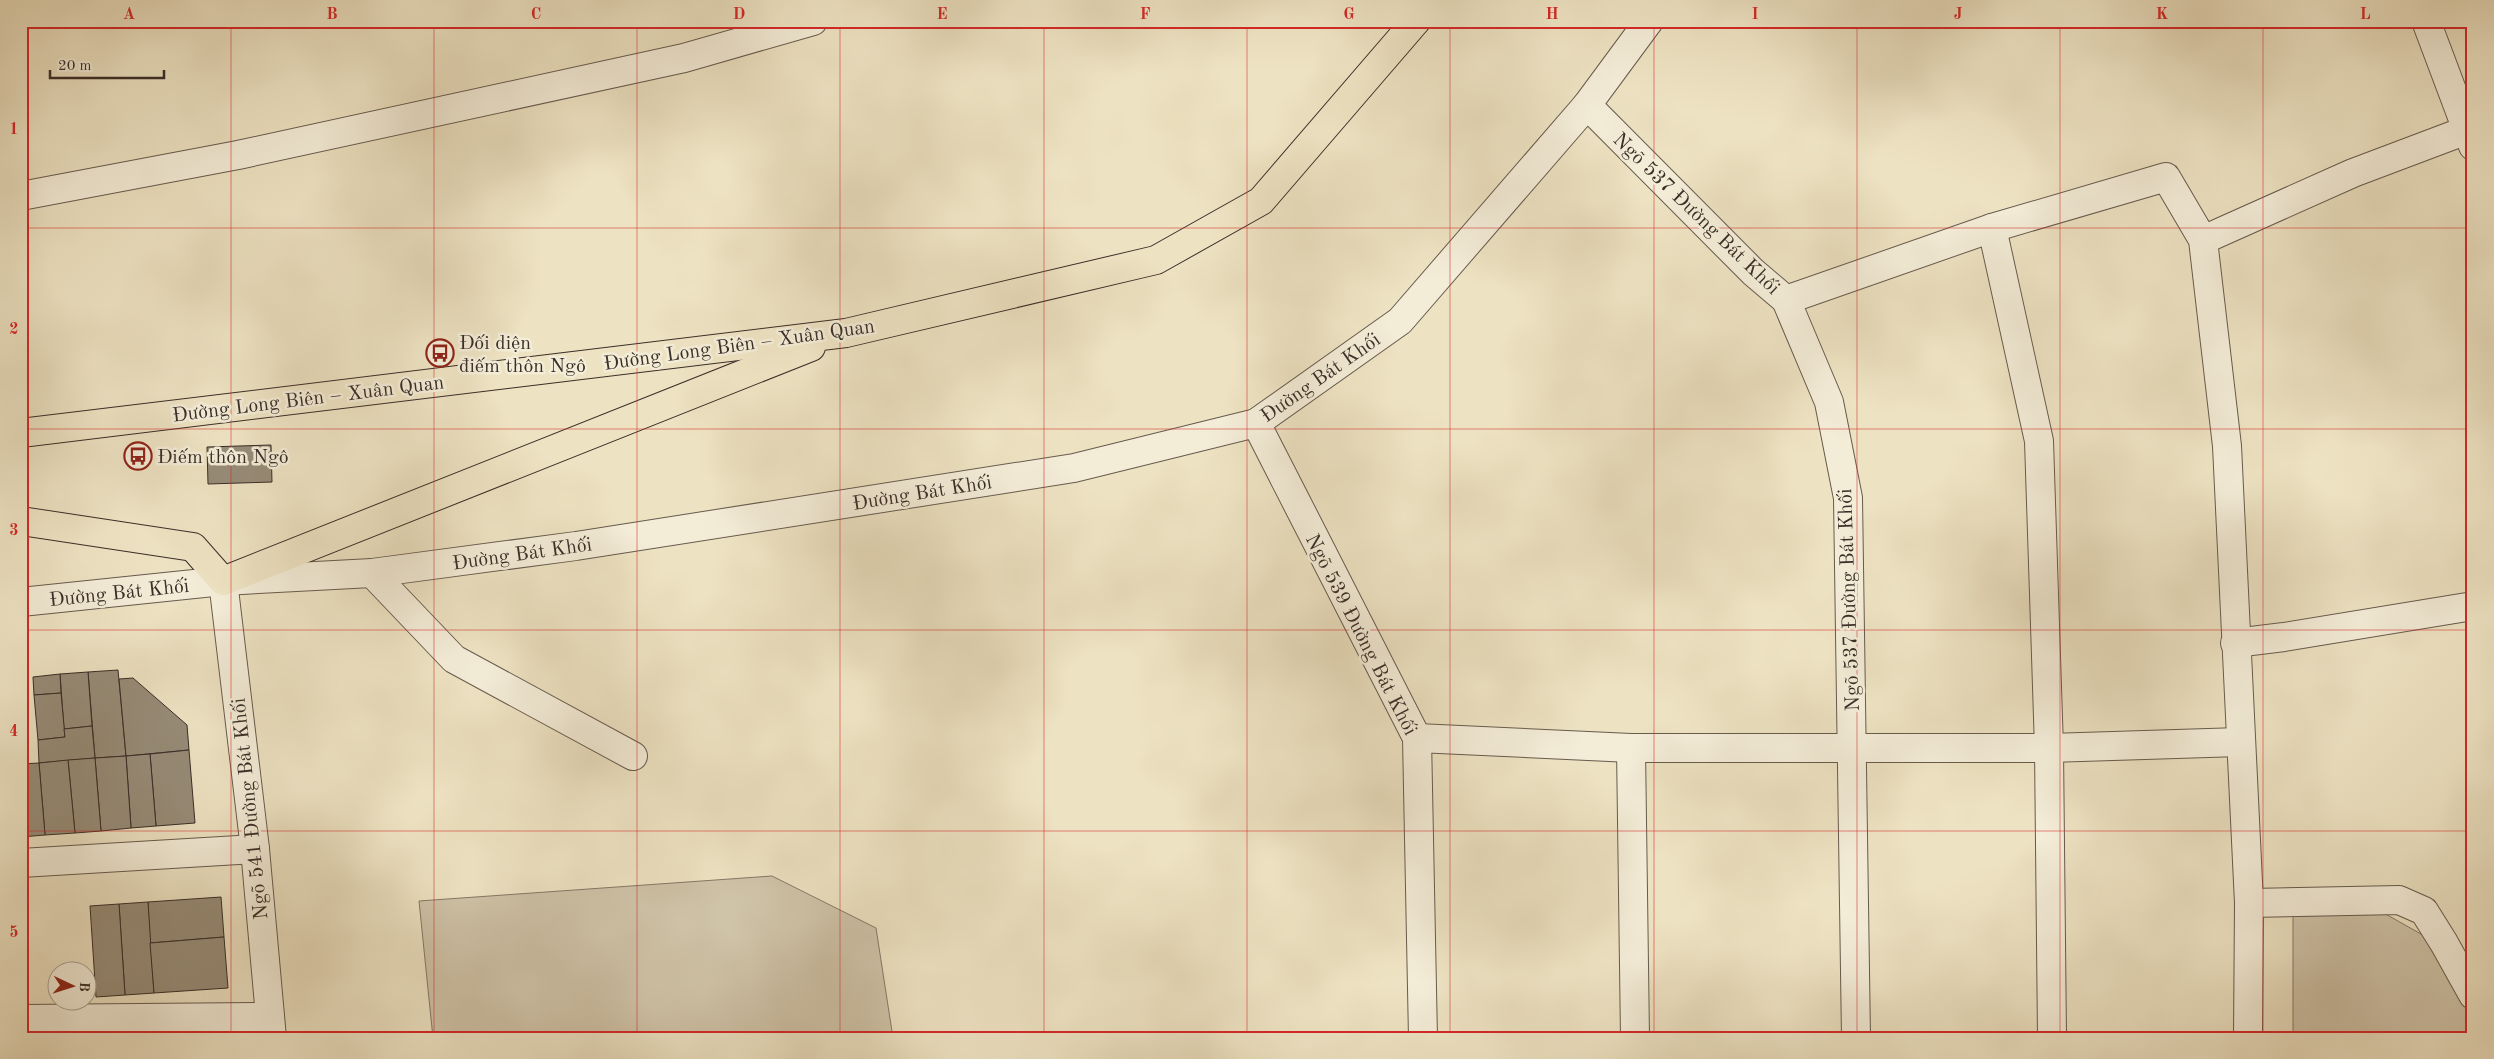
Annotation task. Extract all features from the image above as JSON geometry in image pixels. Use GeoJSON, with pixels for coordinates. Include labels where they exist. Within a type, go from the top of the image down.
{"type":"FeatureCollection","features":[{"type":"Feature","properties":{"kind":"main road","name":"Đường Long Biên – Xuân Quan"},"geometry":{"type":"LineString","coordinates":[[21,433],[846,333],[1156,260],[1261,201],[1416,21]]}},
{"type":"Feature","properties":{"kind":"main road"},"geometry":{"type":"LineString","coordinates":[[21,521],[193,547],[222,581],[846,333]]}},
{"type":"Feature","properties":{"kind":"street"},"geometry":{"type":"LineString","coordinates":[[21,196],[238,155],[684,58],[813,21]]}},
{"type":"Feature","properties":{"kind":"street","name":"Đường Bát Khối"},"geometry":{"type":"LineString","coordinates":[[21,602],[222,581],[372,573],[576,546],[1074,468],[1256,423],[1400,321],[1587,105],[1649,21]]}},
{"type":"Feature","properties":{"kind":"street"},"geometry":{"type":"LineString","coordinates":[[2203,240],[2353,173],[2470,138],[2426,21]]}},
{"type":"Feature","properties":{"kind":"street","name":"Ngõ 537 Đường Bát Khối"},"geometry":{"type":"LineString","coordinates":[[1587,105],[1753,272],[1786,300],[1829,402],[1848,498],[1856,1038]]}},
{"type":"Feature","properties":{"kind":"street"},"geometry":{"type":"LineString","coordinates":[[1786,300],[1992,228],[2166,177],[2203,240],[2227,446],[2249,903],[2248,1038]]}},
{"type":"Feature","properties":{"kind":"street"},"geometry":{"type":"LineString","coordinates":[[1992,228],[2040,441],[2049,748],[2052,1038]]}},
{"type":"Feature","properties":{"kind":"street","name":"Ngõ 539 Đường Bát Khối"},"geometry":{"type":"LineString","coordinates":[[1256,423],[1416,738],[1423,1038]]}},
{"type":"Feature","properties":{"kind":"street"},"geometry":{"type":"LineString","coordinates":[[372,573],[454,659],[633,756]]}},
{"type":"Feature","properties":{"kind":"street","name":"Ngõ 541 Đường Bát Khối"},"geometry":{"type":"LineString","coordinates":[[222,581],[255,849],[271,1028]]}},
{"type":"Feature","properties":{"kind":"street"},"geometry":{"type":"LineString","coordinates":[[2235,643],[2284,637],[2473,606]]}},
{"type":"Feature","properties":{"kind":"street"},"geometry":{"type":"LineString","coordinates":[[1416,738],[1631,748],[2049,748],[2240,742]]}},
{"type":"Feature","properties":{"kind":"street"},"geometry":{"type":"LineString","coordinates":[[1631,748],[1635,1038]]}},
{"type":"Feature","properties":{"kind":"street"},"geometry":{"type":"LineString","coordinates":[[21,863],[255,849]]}},
{"type":"Feature","properties":{"kind":"street"},"geometry":{"type":"LineString","coordinates":[[2249,903],[2399,900],[2424,912],[2444,943],[2473,996]]}},
{"type":"Feature","properties":{"kind":"street"},"geometry":{"type":"LineString","coordinates":[[21,1019],[113,1028],[271,1028]]}},
{"type":"Feature","properties":{"kind":"shaded area"},"geometry":{"type":"Polygon","coordinates":[[[772,876],[876,928],[893,1038],[433,1038],[419,901],[772,876]]]}},
{"type":"Feature","properties":{"kind":"shaded area"},"geometry":{"type":"Polygon","coordinates":[[[2382,912],[2428,938],[2467,1002],[2467,1038],[2293,1038],[2293,913],[2382,912]]]}},
{"type":"Feature","properties":{"kind":"building"},"geometry":{"type":"Polygon","coordinates":[[[271,445],[272,482],[208,484],[207,447],[271,445]]]}},
{"type":"Feature","properties":{"kind":"building"},"geometry":{"type":"Polygon","coordinates":[[[118,670],[126,756],[95,758],[88,672],[118,670]]]}},
{"type":"Feature","properties":{"kind":"building"},"geometry":{"type":"Polygon","coordinates":[[[88,672],[92,726],[64,729],[60,674],[88,672]]]}},
{"type":"Feature","properties":{"kind":"building"},"geometry":{"type":"Polygon","coordinates":[[[60,674],[61,693],[34,695],[33,677],[60,674]]]}},
{"type":"Feature","properties":{"kind":"building"},"geometry":{"type":"Polygon","coordinates":[[[133,678],[187,725],[189,750],[126,756],[119,679],[133,678]]]}},
{"type":"Feature","properties":{"kind":"building"},"geometry":{"type":"Polygon","coordinates":[[[61,693],[65,737],[38,740],[34,695],[61,693]]]}},
{"type":"Feature","properties":{"kind":"building"},"geometry":{"type":"Polygon","coordinates":[[[92,726],[95,758],[39,763],[38,740],[65,737],[64,729],[92,726]]]}},
{"type":"Feature","properties":{"kind":"building"},"geometry":{"type":"Polygon","coordinates":[[[189,750],[195,823],[156,826],[150,754],[189,750]]]}},
{"type":"Feature","properties":{"kind":"building"},"geometry":{"type":"Polygon","coordinates":[[[150,754],[156,826],[131,828],[126,756],[150,754]]]}},
{"type":"Feature","properties":{"kind":"building"},"geometry":{"type":"Polygon","coordinates":[[[126,756],[131,828],[101,831],[95,758],[126,756]]]}},
{"type":"Feature","properties":{"kind":"building"},"geometry":{"type":"Polygon","coordinates":[[[95,758],[101,831],[75,833],[68,760],[95,758]]]}},
{"type":"Feature","properties":{"kind":"building"},"geometry":{"type":"Polygon","coordinates":[[[68,760],[75,833],[45,835],[39,763],[68,760]]]}},
{"type":"Feature","properties":{"kind":"building"},"geometry":{"type":"Polygon","coordinates":[[[39,763],[45,835],[21,837],[21,764],[39,763]]]}},
{"type":"Feature","properties":{"kind":"building"},"geometry":{"type":"Polygon","coordinates":[[[221,897],[224,937],[150,943],[148,902],[221,897]]]}},
{"type":"Feature","properties":{"kind":"building"},"geometry":{"type":"Polygon","coordinates":[[[148,902],[154,993],[125,995],[119,904],[148,902]]]}},
{"type":"Feature","properties":{"kind":"building"},"geometry":{"type":"Polygon","coordinates":[[[119,904],[125,995],[98,997],[98,962],[94,962],[90,906],[119,904]]]}},
{"type":"Feature","properties":{"kind":"building"},"geometry":{"type":"Polygon","coordinates":[[[224,937],[228,988],[154,993],[150,943],[224,937]]]}},
{"type":"Feature","properties":{"kind":"building"},"geometry":{"type":"Polygon","coordinates":[[[109,1023],[110,1038],[51,1038],[50,1027],[109,1023]]]}},
{"type":"Feature","properties":{"kind":"building"},"geometry":{"type":"Polygon","coordinates":[[[21,1027],[28,1027],[29,1038],[21,1038],[21,1027]]]}},
{"type":"Feature","properties":{"kind":"building"},"geometry":{"type":"Polygon","coordinates":[[[134,1029],[161,1030],[161,1038],[133,1038],[134,1029]]]}},
{"type":"Feature","properties":{"kind":"place","name":"Đối diện điếm thôn Ngô"},"geometry":{"type":"Point","coordinates":[440,353]}},
{"type":"Feature","properties":{"kind":"place","name":"Điếm thôn Ngô"},"geometry":{"type":"Point","coordinates":[138,456]}}]}
